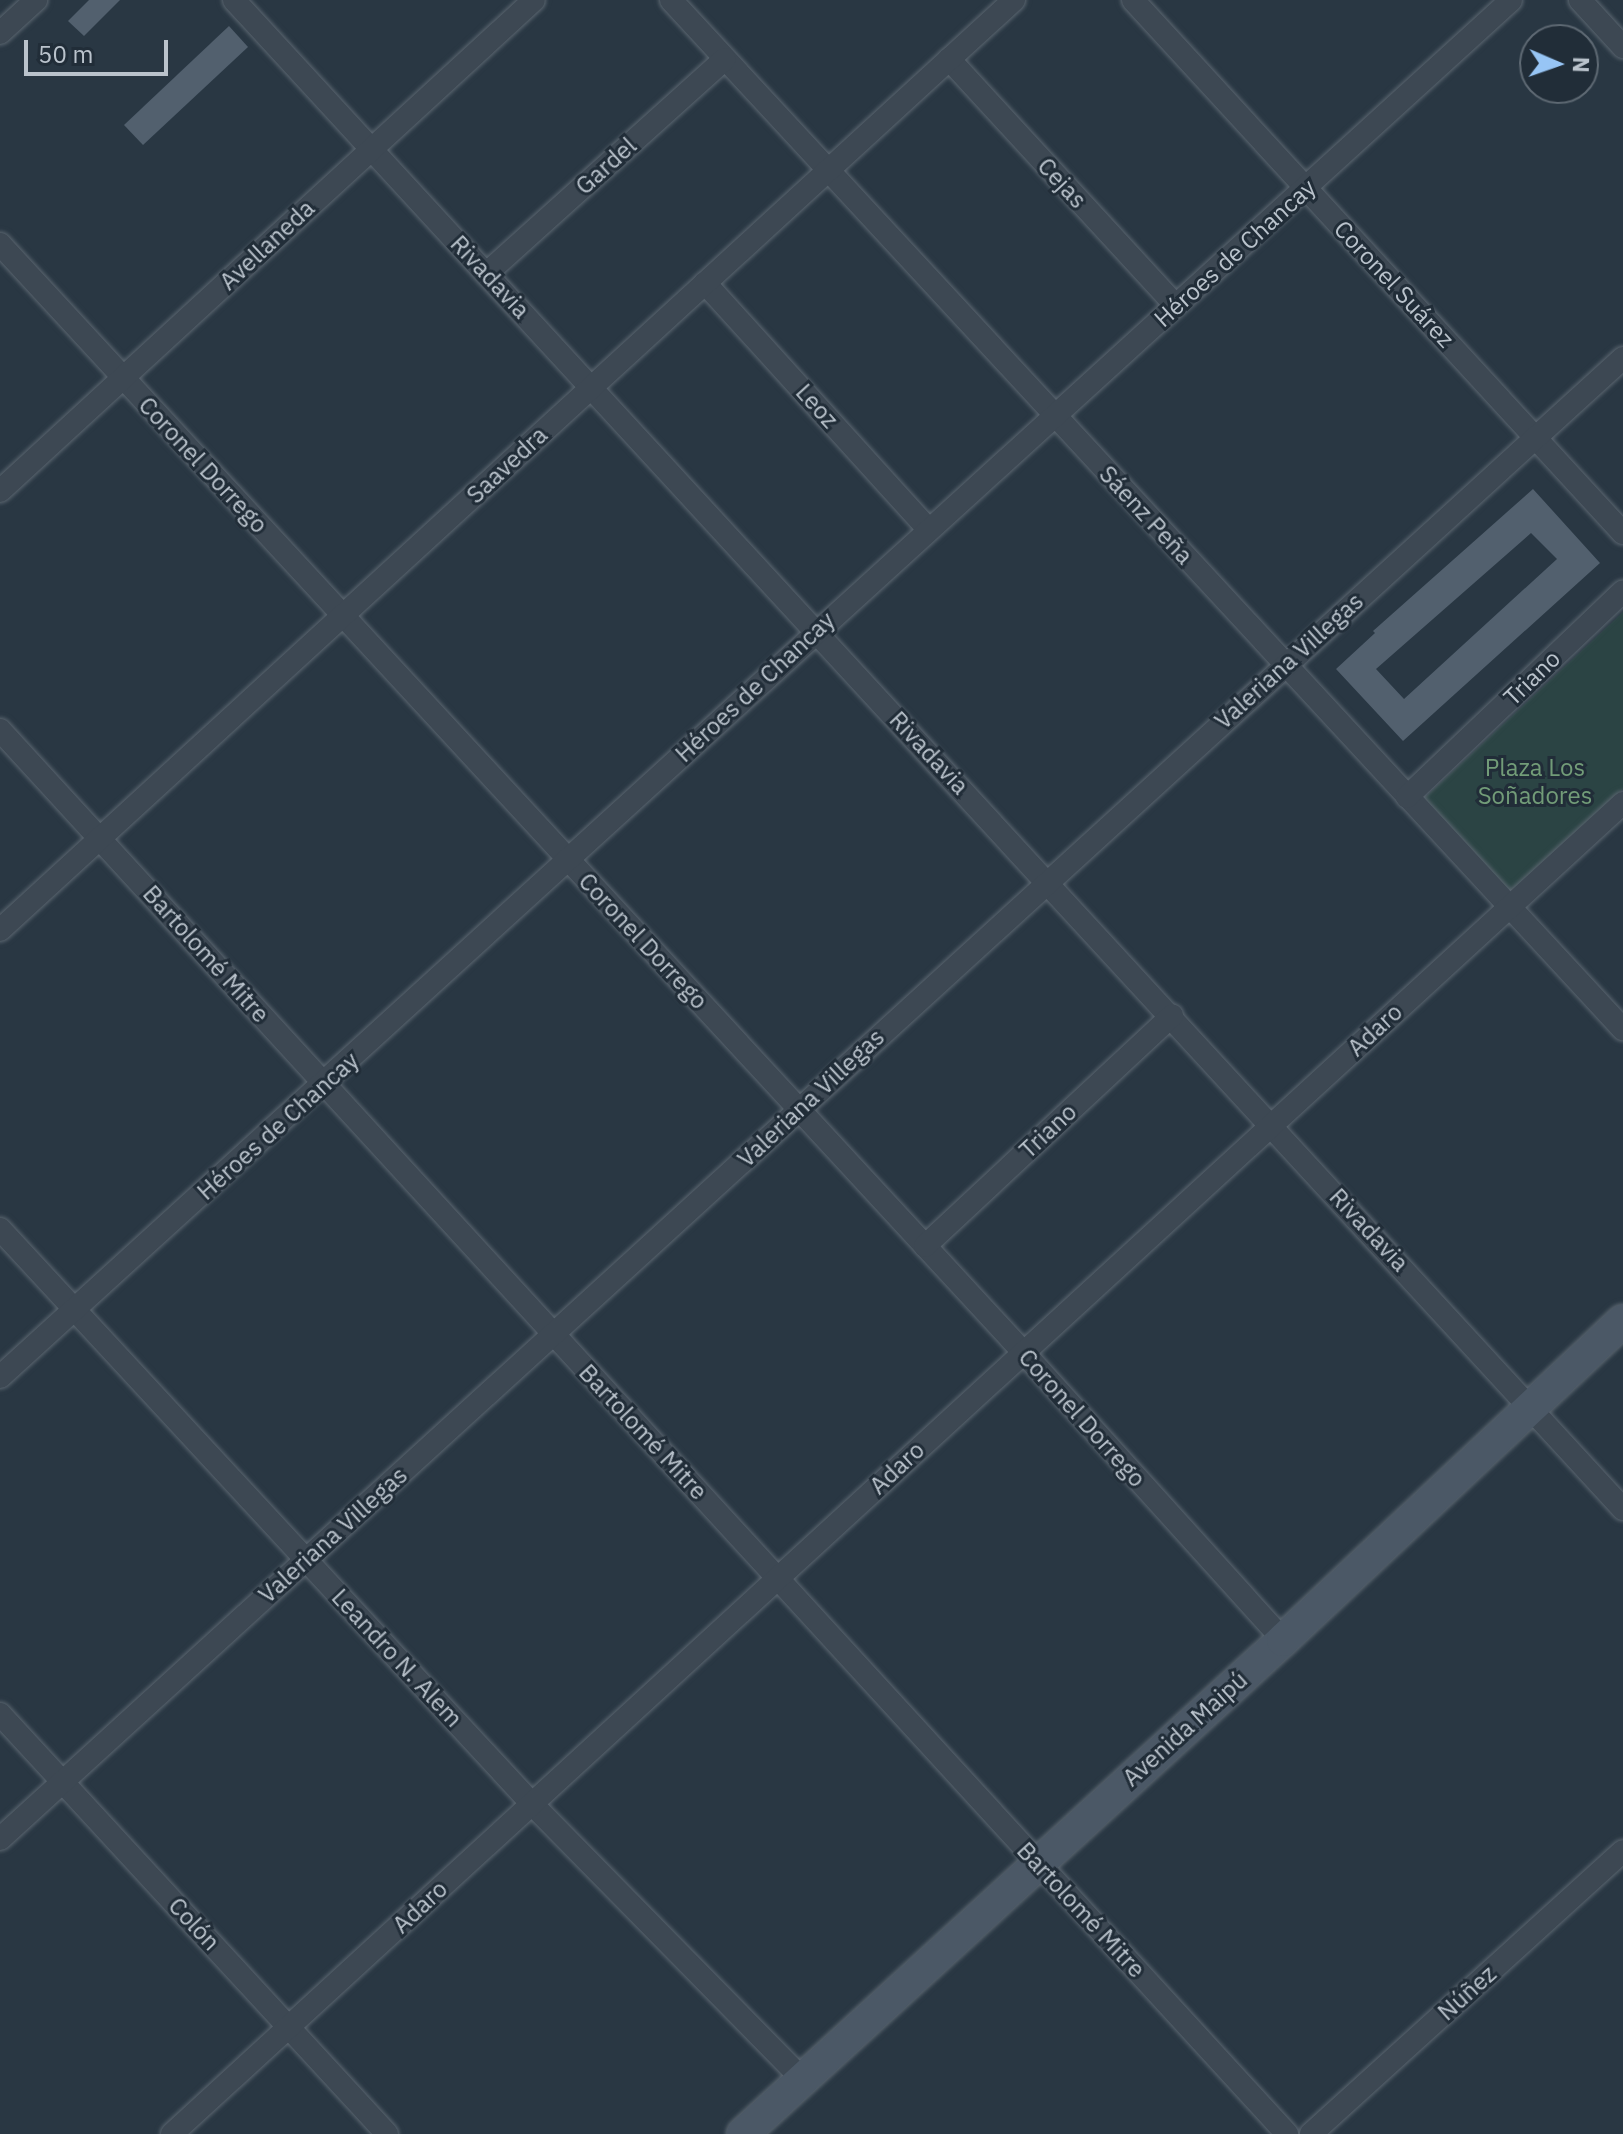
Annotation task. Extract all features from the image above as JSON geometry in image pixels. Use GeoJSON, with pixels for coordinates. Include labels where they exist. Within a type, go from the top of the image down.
{"type":"FeatureCollection","features":[{"type":"Feature","properties":{"kind":"main road","name":"Avenida Maipú"},"geometry":{"type":"LineString","coordinates":[[743,2134],[1283,1640],[1623,1321]]}},
{"type":"Feature","properties":{"kind":"street"},"geometry":{"type":"LineString","coordinates":[[5,19],[36,0]]}},
{"type":"Feature","properties":{"kind":"street","name":"Rivadavia"},"geometry":{"type":"LineString","coordinates":[[234,0],[1623,1509]]}},
{"type":"Feature","properties":{"kind":"street","name":"Avellaneda"},"geometry":{"type":"LineString","coordinates":[[0,491],[534,0]]}},
{"type":"Feature","properties":{"kind":"street","name":"Sáenz Peña"},"geometry":{"type":"LineString","coordinates":[[671,0],[1623,1029]]}},
{"type":"Feature","properties":{"kind":"street","name":"Saavedra"},"geometry":{"type":"LineString","coordinates":[[0,930],[1014,0]]}},
{"type":"Feature","properties":{"kind":"street","name":"Coronel Suárez"},"geometry":{"type":"LineString","coordinates":[[1133,0],[1623,533]]}},
{"type":"Feature","properties":{"kind":"street","name":"Héroes de Chancay"},"geometry":{"type":"LineString","coordinates":[[0,1377],[325,1084],[1053,414],[1308,189],[1511,0]]}},
{"type":"Feature","properties":{"kind":"street"},"geometry":{"type":"LineString","coordinates":[[1580,0],[1623,47]]}},
{"type":"Feature","properties":{"kind":"street","name":"Gardel"},"geometry":{"type":"LineString","coordinates":[[486,274],[725,59]]}},
{"type":"Feature","properties":{"kind":"street","name":"Cejas"},"geometry":{"type":"LineString","coordinates":[[949,59],[1176,306]]}},
{"type":"Feature","properties":{"kind":"street","name":"Coronel Dorrego"},"geometry":{"type":"LineString","coordinates":[[0,244],[1024,1353],[1283,1640]]}},
{"type":"Feature","properties":{"kind":"street","name":"Leoz"},"geometry":{"type":"LineString","coordinates":[[705,283],[928,529]]}},
{"type":"Feature","properties":{"kind":"street","name":"Valeriana Villegas"},"geometry":{"type":"LineString","coordinates":[[0,1839],[305,1559],[555,1336],[1047,881],[1623,358]]}},
{"type":"Feature","properties":{"kind":"street","name":"Triano"},"geometry":{"type":"LineString","coordinates":[[1407,797],[1623,591]]}},
{"type":"Feature","properties":{"kind":"street","name":"Bartolomé Mitre"},"geometry":{"type":"LineString","coordinates":[[0,730],[1287,2134]]}},
{"type":"Feature","properties":{"kind":"street","name":"Adaro"},"geometry":{"type":"LineString","coordinates":[[172,2134],[1623,803]]}},
{"type":"Feature","properties":{"kind":"street","name":"Triano"},"geometry":{"type":"LineString","coordinates":[[925,1246],[1172,1016]]}},
{"type":"Feature","properties":{"kind":"street","name":"Leandro N. Alem"},"geometry":{"type":"LineString","coordinates":[[0,1229],[532,1804],[803,2080]]}},
{"type":"Feature","properties":{"kind":"street","name":"Colón"},"geometry":{"type":"LineString","coordinates":[[0,1714],[387,2134]]}},
{"type":"Feature","properties":{"kind":"street","name":"Núñez"},"geometry":{"type":"LineString","coordinates":[[1311,2134],[1623,1851]]}},
{"type":"Feature","properties":{"kind":"green space","name":"Plaza Los Soñadores"},"geometry":{"type":"Polygon","coordinates":[[[1623,612],[1623,789],[1511,893],[1424,798],[1623,612]]]}},
{"type":"Feature","properties":{"kind":"building"},"geometry":{"type":"Polygon","coordinates":[[[89,0],[120,0],[84,36],[68,21],[89,0]]]}},
{"type":"Feature","properties":{"kind":"building"},"geometry":{"type":"Polygon","coordinates":[[[229,26],[248,47],[143,145],[124,125],[229,26]]]}},
{"type":"Feature","properties":{"kind":"building"},"geometry":{"type":"Polygon","coordinates":[[[1533,489],[1600,563],[1403,741],[1336,669],[1375,633],[1373,631],[1533,489]],[[1531,533],[1376,669],[1404,699],[1557,559],[1531,533]]]}}]}
